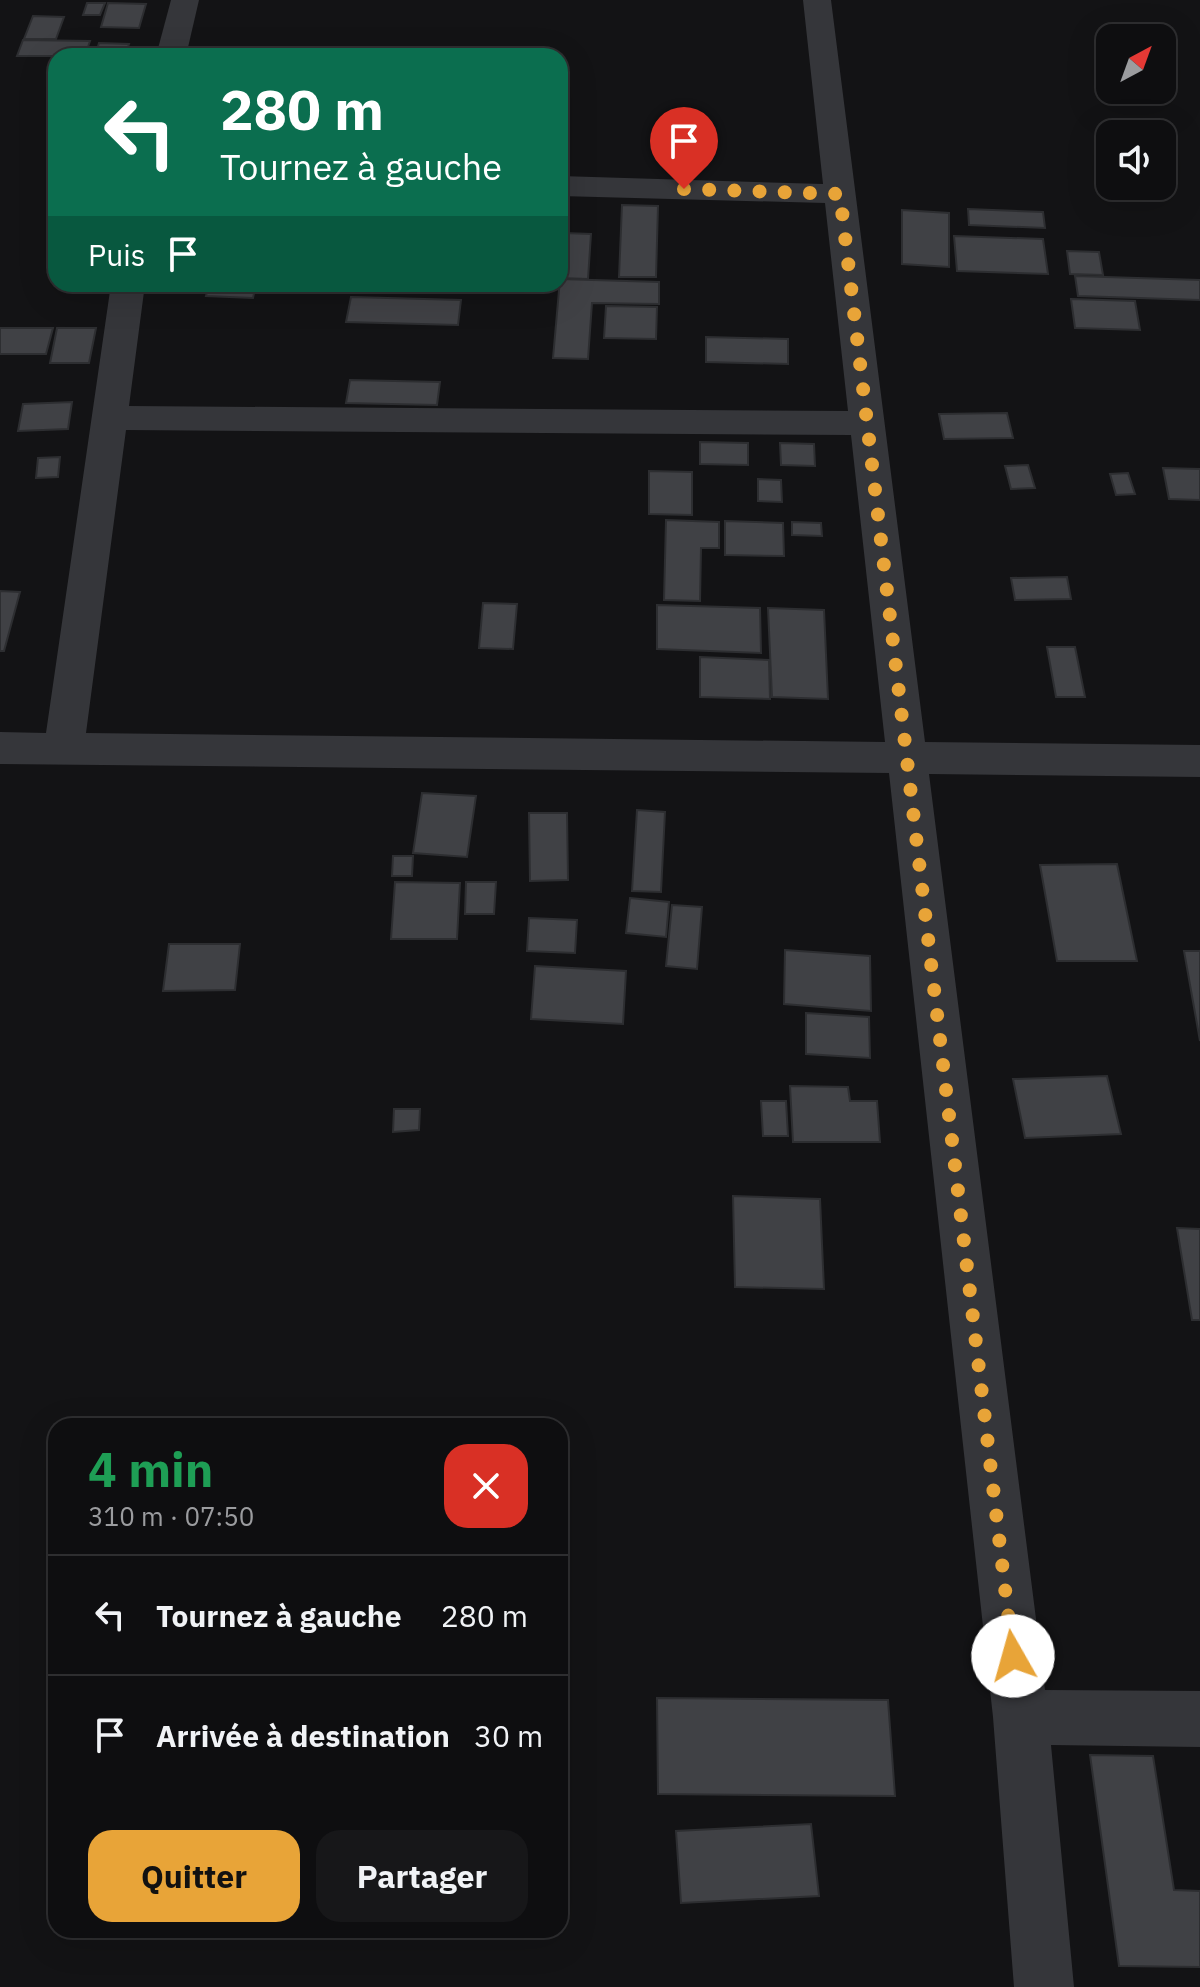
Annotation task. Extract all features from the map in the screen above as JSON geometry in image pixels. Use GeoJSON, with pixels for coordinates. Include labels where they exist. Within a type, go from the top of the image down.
{"type":"FeatureCollection","features":[{"type":"Feature","properties":{"kind":"street"},"geometry":{"type":"LineString","coordinates":[[173,48],[185,0]]}},
{"type":"Feature","properties":{"kind":"street"},"geometry":{"type":"LineString","coordinates":[[817,0],[1021,1717],[1044,1987]]}},
{"type":"Feature","properties":{"kind":"street"},"geometry":{"type":"LineString","coordinates":[[568,186],[840,194]]}},
{"type":"Feature","properties":{"kind":"street"},"geometry":{"type":"LineString","coordinates":[[64,749],[127,292]]}},
{"type":"Feature","properties":{"kind":"street"},"geometry":{"type":"LineString","coordinates":[[109,418],[867,423]]}},
{"type":"Feature","properties":{"kind":"street"},"geometry":{"type":"LineString","coordinates":[[0,748],[1200,761]]}},
{"type":"Feature","properties":{"kind":"street"},"geometry":{"type":"LineString","coordinates":[[1021,1717],[1200,1719]]}},
{"type":"Feature","properties":{"kind":"building"},"geometry":{"type":"Polygon","coordinates":[[[87,3],[105,3],[100,15],[83,15],[87,3]]]}},
{"type":"Feature","properties":{"kind":"building"},"geometry":{"type":"Polygon","coordinates":[[[108,3],[146,4],[139,28],[101,27],[108,3]]]}},
{"type":"Feature","properties":{"kind":"building"},"geometry":{"type":"Polygon","coordinates":[[[33,16],[64,17],[56,39],[24,39],[33,16]]]}},
{"type":"Feature","properties":{"kind":"building"},"geometry":{"type":"Polygon","coordinates":[[[23,40],[90,41],[88,48],[48,48],[48,56],[17,56],[23,40]]]}},
{"type":"Feature","properties":{"kind":"building"},"geometry":{"type":"Polygon","coordinates":[[[99,43],[129,44],[128,48],[97,48],[99,43]]]}},
{"type":"Feature","properties":{"kind":"building"},"geometry":{"type":"Polygon","coordinates":[[[622,205],[658,206],[656,277],[619,277],[622,205]]]}},
{"type":"Feature","properties":{"kind":"building"},"geometry":{"type":"Polygon","coordinates":[[[968,209],[1043,212],[1045,228],[969,225],[968,209]]]}},
{"type":"Feature","properties":{"kind":"building"},"geometry":{"type":"Polygon","coordinates":[[[902,210],[949,213],[949,267],[902,264],[902,210]]]}},
{"type":"Feature","properties":{"kind":"building"},"geometry":{"type":"Polygon","coordinates":[[[568,233],[591,234],[588,279],[568,278],[568,233]]]}},
{"type":"Feature","properties":{"kind":"building"},"geometry":{"type":"Polygon","coordinates":[[[954,236],[1043,239],[1048,274],[957,271],[954,236]]]}},
{"type":"Feature","properties":{"kind":"building"},"geometry":{"type":"Polygon","coordinates":[[[1067,251],[1099,252],[1103,275],[1070,274],[1067,251]]]}},
{"type":"Feature","properties":{"kind":"building"},"geometry":{"type":"Polygon","coordinates":[[[1075,276],[1200,280],[1200,300],[1078,296],[1075,276]]]}},
{"type":"Feature","properties":{"kind":"building"},"geometry":{"type":"Polygon","coordinates":[[[568,279],[659,282],[659,304],[592,303],[588,359],[553,358],[559,292],[568,292],[568,279]]]}},
{"type":"Feature","properties":{"kind":"building"},"geometry":{"type":"Polygon","coordinates":[[[207,292],[254,292],[253,298],[206,296],[207,292]]]}},
{"type":"Feature","properties":{"kind":"building"},"geometry":{"type":"Polygon","coordinates":[[[351,297],[461,300],[458,325],[346,322],[351,297]]]}},
{"type":"Feature","properties":{"kind":"building"},"geometry":{"type":"Polygon","coordinates":[[[1071,299],[1135,301],[1140,330],[1075,328],[1071,299]]]}},
{"type":"Feature","properties":{"kind":"building"},"geometry":{"type":"Polygon","coordinates":[[[606,306],[657,307],[656,339],[604,338],[606,306]]]}},
{"type":"Feature","properties":{"kind":"building"},"geometry":{"type":"Polygon","coordinates":[[[0,328],[53,328],[46,354],[0,354],[0,328]]]}},
{"type":"Feature","properties":{"kind":"building"},"geometry":{"type":"Polygon","coordinates":[[[57,328],[96,328],[89,363],[50,363],[57,328]]]}},
{"type":"Feature","properties":{"kind":"building"},"geometry":{"type":"Polygon","coordinates":[[[706,337],[788,339],[788,364],[706,362],[706,337]]]}},
{"type":"Feature","properties":{"kind":"building"},"geometry":{"type":"Polygon","coordinates":[[[350,380],[440,382],[437,405],[346,403],[350,380]]]}},
{"type":"Feature","properties":{"kind":"building"},"geometry":{"type":"Polygon","coordinates":[[[72,402],[68,429],[18,431],[23,404],[72,402]]]}},
{"type":"Feature","properties":{"kind":"building"},"geometry":{"type":"Polygon","coordinates":[[[1007,413],[1013,438],[944,439],[939,414],[1007,413]]]}},
{"type":"Feature","properties":{"kind":"building"},"geometry":{"type":"Polygon","coordinates":[[[700,442],[748,443],[748,465],[700,464],[700,442]]]}},
{"type":"Feature","properties":{"kind":"building"},"geometry":{"type":"Polygon","coordinates":[[[780,443],[814,444],[815,466],[781,465],[780,443]]]}},
{"type":"Feature","properties":{"kind":"building"},"geometry":{"type":"Polygon","coordinates":[[[60,457],[58,477],[36,478],[38,458],[60,457]]]}},
{"type":"Feature","properties":{"kind":"building"},"geometry":{"type":"Polygon","coordinates":[[[1028,465],[1035,488],[1011,489],[1005,466],[1028,465]]]}},
{"type":"Feature","properties":{"kind":"building"},"geometry":{"type":"Polygon","coordinates":[[[1163,468],[1200,469],[1200,500],[1169,499],[1163,468]]]}},
{"type":"Feature","properties":{"kind":"building"},"geometry":{"type":"Polygon","coordinates":[[[649,471],[692,472],[692,515],[649,514],[649,471]]]}},
{"type":"Feature","properties":{"kind":"building"},"geometry":{"type":"Polygon","coordinates":[[[1128,473],[1135,494],[1116,495],[1110,474],[1128,473]]]}},
{"type":"Feature","properties":{"kind":"building"},"geometry":{"type":"Polygon","coordinates":[[[758,479],[781,480],[782,502],[758,501],[758,479]]]}},
{"type":"Feature","properties":{"kind":"building"},"geometry":{"type":"Polygon","coordinates":[[[666,520],[719,522],[719,548],[701,548],[700,601],[664,600],[666,520]]]}},
{"type":"Feature","properties":{"kind":"building"},"geometry":{"type":"Polygon","coordinates":[[[725,521],[783,523],[784,556],[725,555],[725,521]]]}},
{"type":"Feature","properties":{"kind":"building"},"geometry":{"type":"Polygon","coordinates":[[[792,522],[821,523],[822,536],[792,535],[792,522]]]}},
{"type":"Feature","properties":{"kind":"building"},"geometry":{"type":"Polygon","coordinates":[[[1067,577],[1071,599],[1015,600],[1011,578],[1067,577]]]}},
{"type":"Feature","properties":{"kind":"building"},"geometry":{"type":"Polygon","coordinates":[[[0,591],[20,592],[4,651],[0,651],[0,591]]]}},
{"type":"Feature","properties":{"kind":"building"},"geometry":{"type":"Polygon","coordinates":[[[483,603],[517,604],[513,649],[479,648],[483,603]]]}},
{"type":"Feature","properties":{"kind":"building"},"geometry":{"type":"Polygon","coordinates":[[[657,605],[760,608],[761,653],[657,649],[657,605]]]}},
{"type":"Feature","properties":{"kind":"building"},"geometry":{"type":"Polygon","coordinates":[[[768,608],[824,610],[828,699],[772,697],[768,608]]]}},
{"type":"Feature","properties":{"kind":"building"},"geometry":{"type":"Polygon","coordinates":[[[1047,647],[1075,647],[1085,697],[1056,697],[1047,647]]]}},
{"type":"Feature","properties":{"kind":"building"},"geometry":{"type":"Polygon","coordinates":[[[700,657],[769,660],[770,699],[700,697],[700,657]]]}},
{"type":"Feature","properties":{"kind":"building"},"geometry":{"type":"Polygon","coordinates":[[[422,793],[476,796],[467,857],[413,853],[422,793]]]}},
{"type":"Feature","properties":{"kind":"building"},"geometry":{"type":"Polygon","coordinates":[[[637,810],[665,812],[661,892],[632,891],[637,810]]]}},
{"type":"Feature","properties":{"kind":"building"},"geometry":{"type":"Polygon","coordinates":[[[529,813],[567,813],[568,880],[530,881],[529,813]]]}},
{"type":"Feature","properties":{"kind":"building"},"geometry":{"type":"Polygon","coordinates":[[[393,856],[413,856],[412,876],[392,876],[393,856]]]}},
{"type":"Feature","properties":{"kind":"building"},"geometry":{"type":"Polygon","coordinates":[[[1117,864],[1137,961],[1057,961],[1040,865],[1117,864]]]}},
{"type":"Feature","properties":{"kind":"building"},"geometry":{"type":"Polygon","coordinates":[[[395,882],[460,883],[457,939],[391,939],[395,882]]]}},
{"type":"Feature","properties":{"kind":"building"},"geometry":{"type":"Polygon","coordinates":[[[466,882],[496,882],[494,914],[465,914],[466,882]]]}},
{"type":"Feature","properties":{"kind":"building"},"geometry":{"type":"Polygon","coordinates":[[[630,898],[669,902],[666,937],[626,933],[630,898]]]}},
{"type":"Feature","properties":{"kind":"building"},"geometry":{"type":"Polygon","coordinates":[[[672,905],[702,907],[697,969],[666,966],[672,905]]]}},
{"type":"Feature","properties":{"kind":"building"},"geometry":{"type":"Polygon","coordinates":[[[529,918],[577,920],[575,953],[527,951],[529,918]]]}},
{"type":"Feature","properties":{"kind":"building"},"geometry":{"type":"Polygon","coordinates":[[[169,944],[240,944],[235,990],[163,991],[169,944]]]}},
{"type":"Feature","properties":{"kind":"building"},"geometry":{"type":"Polygon","coordinates":[[[785,950],[870,956],[871,1011],[784,1004],[785,950]]]}},
{"type":"Feature","properties":{"kind":"building"},"geometry":{"type":"Polygon","coordinates":[[[1184,951],[1200,951],[1200,1041],[1184,951]]]}},
{"type":"Feature","properties":{"kind":"building"},"geometry":{"type":"Polygon","coordinates":[[[535,966],[626,971],[623,1024],[531,1019],[535,966]]]}},
{"type":"Feature","properties":{"kind":"building"},"geometry":{"type":"Polygon","coordinates":[[[806,1013],[869,1017],[870,1058],[806,1054],[806,1013]]]}},
{"type":"Feature","properties":{"kind":"building"},"geometry":{"type":"Polygon","coordinates":[[[1107,1076],[1121,1134],[1025,1138],[1013,1079],[1107,1076]]]}},
{"type":"Feature","properties":{"kind":"building"},"geometry":{"type":"Polygon","coordinates":[[[790,1086],[848,1087],[850,1101],[877,1101],[880,1142],[793,1142],[790,1086]]]}},
{"type":"Feature","properties":{"kind":"building"},"geometry":{"type":"Polygon","coordinates":[[[761,1101],[786,1101],[788,1136],[763,1136],[761,1101]]]}},
{"type":"Feature","properties":{"kind":"building"},"geometry":{"type":"Polygon","coordinates":[[[394,1109],[420,1109],[419,1130],[393,1132],[394,1109]]]}},
{"type":"Feature","properties":{"kind":"building"},"geometry":{"type":"Polygon","coordinates":[[[733,1196],[820,1199],[824,1289],[735,1287],[733,1196]]]}},
{"type":"Feature","properties":{"kind":"building"},"geometry":{"type":"Polygon","coordinates":[[[1177,1228],[1200,1229],[1200,1320],[1192,1320],[1177,1228]]]}},
{"type":"Feature","properties":{"kind":"building"},"geometry":{"type":"Polygon","coordinates":[[[657,1698],[888,1700],[895,1796],[658,1794],[657,1698]]]}},
{"type":"Feature","properties":{"kind":"building"},"geometry":{"type":"Polygon","coordinates":[[[1090,1755],[1153,1756],[1174,1890],[1200,1891],[1200,1967],[1119,1966],[1090,1755]]]}},
{"type":"Feature","properties":{"kind":"building"},"geometry":{"type":"Polygon","coordinates":[[[811,1824],[819,1896],[681,1903],[676,1831],[811,1824]]]}},
{"type":"Feature","properties":{"kind":"route"},"geometry":{"type":"LineString","coordinates":[[684,189],[840,194],[1013,1656]]}}]}
